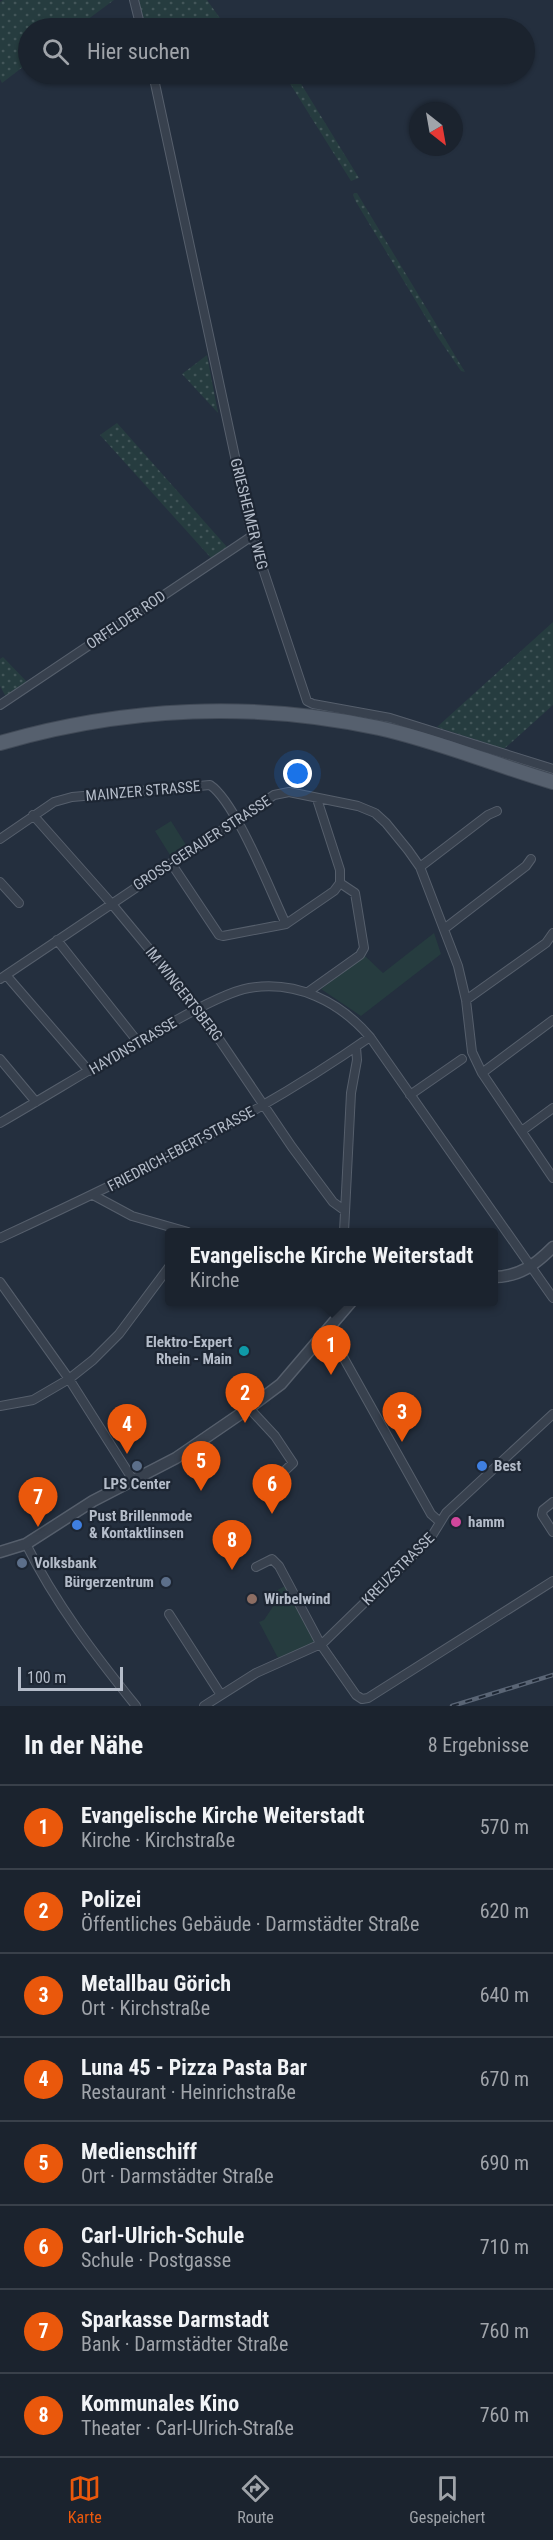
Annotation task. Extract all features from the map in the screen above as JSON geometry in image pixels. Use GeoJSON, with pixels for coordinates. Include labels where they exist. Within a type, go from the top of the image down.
{"type":"FeatureCollection","features":[{"type":"Feature","properties":{"kind":"main road"},"geometry":{"type":"LineString","coordinates":[[0,743],[61,726],[130,715],[214,710],[279,713],[342,721],[380,729],[553,782]]}},
{"type":"Feature","properties":{"kind":"street"},"geometry":{"type":"LineString","coordinates":[[134,0],[138,18]]}},
{"type":"Feature","properties":{"kind":"street","name":"GRIESHEIMER WEG"},"geometry":{"type":"LineString","coordinates":[[155,84],[252,536],[308,701],[313,704],[390,718],[553,769]]}},
{"type":"Feature","properties":{"kind":"street","name":"ORFELDER ROD"},"geometry":{"type":"LineString","coordinates":[[0,705],[252,536]]}},
{"type":"Feature","properties":{"kind":"street","name":"MAINZER STRASSE"},"geometry":{"type":"LineString","coordinates":[[0,838],[54,801],[72,797],[210,785],[217,790],[236,819],[286,924]]}},
{"type":"Feature","properties":{"kind":"street","name":"GROSS-GERAUER STRASSE"},"geometry":{"type":"LineString","coordinates":[[3,977],[274,795],[289,792],[358,806],[375,813],[386,823],[420,867],[458,966],[466,1000],[472,1052],[482,1073],[523,1130],[553,1178]]}},
{"type":"Feature","properties":{"kind":"street"},"geometry":{"type":"LineString","coordinates":[[171,863],[219,935],[286,924],[334,891],[340,884],[340,870],[317,799]]}},
{"type":"Feature","properties":{"kind":"street"},"geometry":{"type":"LineString","coordinates":[[420,867],[488,815],[497,811]]}},
{"type":"Feature","properties":{"kind":"street","name":"IM WINGERTSBERG"},"geometry":{"type":"LineString","coordinates":[[33,815],[111,903],[198,1008],[303,1163],[333,1202],[344,1210]]}},
{"type":"Feature","properties":{"kind":"street"},"geometry":{"type":"LineString","coordinates":[[444,929],[531,860]]}},
{"type":"Feature","properties":{"kind":"street"},"geometry":{"type":"LineString","coordinates":[[0,882],[19,903]]}},
{"type":"Feature","properties":{"kind":"street"},"geometry":{"type":"LineString","coordinates":[[308,992],[360,955],[364,948],[355,892],[340,884]]}},
{"type":"Feature","properties":{"kind":"street"},"geometry":{"type":"LineString","coordinates":[[466,1000],[546,943],[553,933]]}},
{"type":"Feature","properties":{"kind":"street"},"geometry":{"type":"LineString","coordinates":[[57,940],[138,1042]]}},
{"type":"Feature","properties":{"kind":"street"},"geometry":{"type":"LineString","coordinates":[[3,977],[89,1071]]}},
{"type":"Feature","properties":{"kind":"street","name":"HAYDNSTRASSE"},"geometry":{"type":"LineString","coordinates":[[0,1123],[198,1008],[248,988],[291,987],[308,992],[335,1005],[358,1023],[370,1037],[553,1298]]}},
{"type":"Feature","properties":{"kind":"street"},"geometry":{"type":"LineString","coordinates":[[482,1073],[553,1020]]}},
{"type":"Feature","properties":{"kind":"street","name":"FRIEDRICH-EBERT-STRASSE"},"geometry":{"type":"LineString","coordinates":[[0,1238],[93,1195],[200,1141],[264,1105],[370,1037]]}},
{"type":"Feature","properties":{"kind":"street"},"geometry":{"type":"LineString","coordinates":[[344,1228],[351,1093],[357,1060],[356,1047]]}},
{"type":"Feature","properties":{"kind":"street"},"geometry":{"type":"LineString","coordinates":[[0,1059],[36,1102]]}},
{"type":"Feature","properties":{"kind":"street"},"geometry":{"type":"LineString","coordinates":[[410,1095],[462,1059]]}},
{"type":"Feature","properties":{"kind":"street"},"geometry":{"type":"LineString","coordinates":[[523,1130],[553,1108]]}},
{"type":"Feature","properties":{"kind":"street"},"geometry":{"type":"LineString","coordinates":[[93,1195],[132,1216],[172,1228]]}},
{"type":"Feature","properties":{"kind":"street"},"geometry":{"type":"LineString","coordinates":[[498,1277],[512,1276],[530,1267],[553,1247]]}},
{"type":"Feature","properties":{"kind":"street"},"geometry":{"type":"LineString","coordinates":[[0,1406],[33,1400],[69,1379],[93,1360],[119,1334],[165,1272]]}},
{"type":"Feature","properties":{"kind":"street"},"geometry":{"type":"LineString","coordinates":[[0,1282],[69,1379],[133,1480]]}},
{"type":"Feature","properties":{"kind":"street"},"geometry":{"type":"LineString","coordinates":[[0,1552],[26,1544],[93,1501],[176,1458],[249,1408],[281,1384],[348,1306]]}},
{"type":"Feature","properties":{"kind":"street"},"geometry":{"type":"LineString","coordinates":[[328,1330],[432,1516],[440,1522]]}},
{"type":"Feature","properties":{"kind":"street"},"geometry":{"type":"LineString","coordinates":[[249,1408],[275,1436],[293,1463],[277,1478]]}},
{"type":"Feature","properties":{"kind":"street","name":"KREUZSTRASSE"},"geometry":{"type":"LineString","coordinates":[[204,1706],[256,1673],[321,1645],[430,1539],[455,1504],[553,1414]]}},
{"type":"Feature","properties":{"kind":"street"},"geometry":{"type":"LineString","coordinates":[[553,1502],[543,1510],[542,1515],[553,1532]]}},
{"type":"Feature","properties":{"kind":"street"},"geometry":{"type":"LineString","coordinates":[[26,1544],[76,1628],[136,1706]]}},
{"type":"Feature","properties":{"kind":"street"},"geometry":{"type":"LineString","coordinates":[[256,1567],[272,1559],[279,1566],[321,1645],[360,1699],[365,1699],[553,1581]]}},
{"type":"Feature","properties":{"kind":"street"},"geometry":{"type":"LineString","coordinates":[[169,1614],[221,1695]]}},
{"type":"Feature","properties":{"kind":"green space"},"geometry":{"type":"Polygon","coordinates":[[[3,0],[114,0],[90,18],[18,18],[18,71],[2,83],[0,79],[0,2],[3,0]]]}},
{"type":"Feature","properties":{"kind":"green space"},"geometry":{"type":"Polygon","coordinates":[[[138,0],[207,0],[220,18],[142,18],[138,0]]]}},
{"type":"Feature","properties":{"kind":"green space"},"geometry":{"type":"Polygon","coordinates":[[[290,84],[301,84],[359,178],[351,181],[290,84]]]}},
{"type":"Feature","properties":{"kind":"green space"},"geometry":{"type":"Polygon","coordinates":[[[354,193],[357,193],[465,372],[461,371],[437,336],[356,202],[354,193]]]}},
{"type":"Feature","properties":{"kind":"green space"},"geometry":{"type":"Polygon","coordinates":[[[207,355],[218,413],[182,374],[207,355]]]}},
{"type":"Feature","properties":{"kind":"green space"},"geometry":{"type":"Polygon","coordinates":[[[117,423],[227,547],[211,558],[100,435],[117,423]]]}},
{"type":"Feature","properties":{"kind":"green space"},"geometry":{"type":"Polygon","coordinates":[[[553,622],[553,705],[504,749],[437,727],[553,622]]]}},
{"type":"Feature","properties":{"kind":"green space"},"geometry":{"type":"Polygon","coordinates":[[[3,657],[28,683],[6,697],[0,686],[0,659],[3,657]]]}},
{"type":"Feature","properties":{"kind":"green space"},"geometry":{"type":"Polygon","coordinates":[[[171,821],[186,845],[170,855],[155,831],[171,821]]]}},
{"type":"Feature","properties":{"kind":"green space"},"geometry":{"type":"Polygon","coordinates":[[[434,933],[441,954],[361,1016],[321,989],[365,956],[383,973],[434,933]]]}},
{"type":"Feature","properties":{"kind":"green space"},"geometry":{"type":"Polygon","coordinates":[[[285,1586],[316,1642],[278,1658],[259,1622],[264,1620],[274,1605],[268,1595],[285,1586]]]}},
{"type":"Feature","properties":{"kind":"railway"},"geometry":{"type":"LineString","coordinates":[[452,1706],[553,1675]]}},
{"type":"Feature","properties":{"kind":"place","name":"Elektro-Expert Rhein - Main"},"geometry":{"type":"Point","coordinates":[244,1351]}},
{"type":"Feature","properties":{"kind":"place","name":"Evangelische Kirche Weiterstadt"},"geometry":{"type":"Point","coordinates":[331,1375]}},
{"type":"Feature","properties":{"kind":"place","name":"Polizei"},"geometry":{"type":"Point","coordinates":[245,1423]}},
{"type":"Feature","properties":{"kind":"place","name":"Metallbau Görich"},"geometry":{"type":"Point","coordinates":[402,1442]}},
{"type":"Feature","properties":{"kind":"place","name":"Luna 45 - Pizza Pasta Bar"},"geometry":{"type":"Point","coordinates":[127,1454]}},
{"type":"Feature","properties":{"kind":"place","name":"LPS Center"},"geometry":{"type":"Point","coordinates":[137,1466]}},
{"type":"Feature","properties":{"kind":"place","name":"Best"},"geometry":{"type":"Point","coordinates":[482,1466]}},
{"type":"Feature","properties":{"kind":"place","name":"Medienschiff"},"geometry":{"type":"Point","coordinates":[201,1491]}},
{"type":"Feature","properties":{"kind":"place","name":"Carl-Ulrich-Schule"},"geometry":{"type":"Point","coordinates":[272,1514]}},
{"type":"Feature","properties":{"kind":"place","name":"hamm"},"geometry":{"type":"Point","coordinates":[456,1522]}},
{"type":"Feature","properties":{"kind":"place","name":"Pust Brillenmode & Kontaktlinsen"},"geometry":{"type":"Point","coordinates":[77,1525]}},
{"type":"Feature","properties":{"kind":"place","name":"Sparkasse Darmstadt"},"geometry":{"type":"Point","coordinates":[38,1527]}},
{"type":"Feature","properties":{"kind":"place","name":"Volksbank"},"geometry":{"type":"Point","coordinates":[22,1563]}},
{"type":"Feature","properties":{"kind":"place","name":"Kommunales Kino"},"geometry":{"type":"Point","coordinates":[232,1570]}},
{"type":"Feature","properties":{"kind":"place","name":"Bürgerzentrum"},"geometry":{"type":"Point","coordinates":[166,1582]}},
{"type":"Feature","properties":{"kind":"place","name":"Wirbelwind"},"geometry":{"type":"Point","coordinates":[252,1599]}}]}
